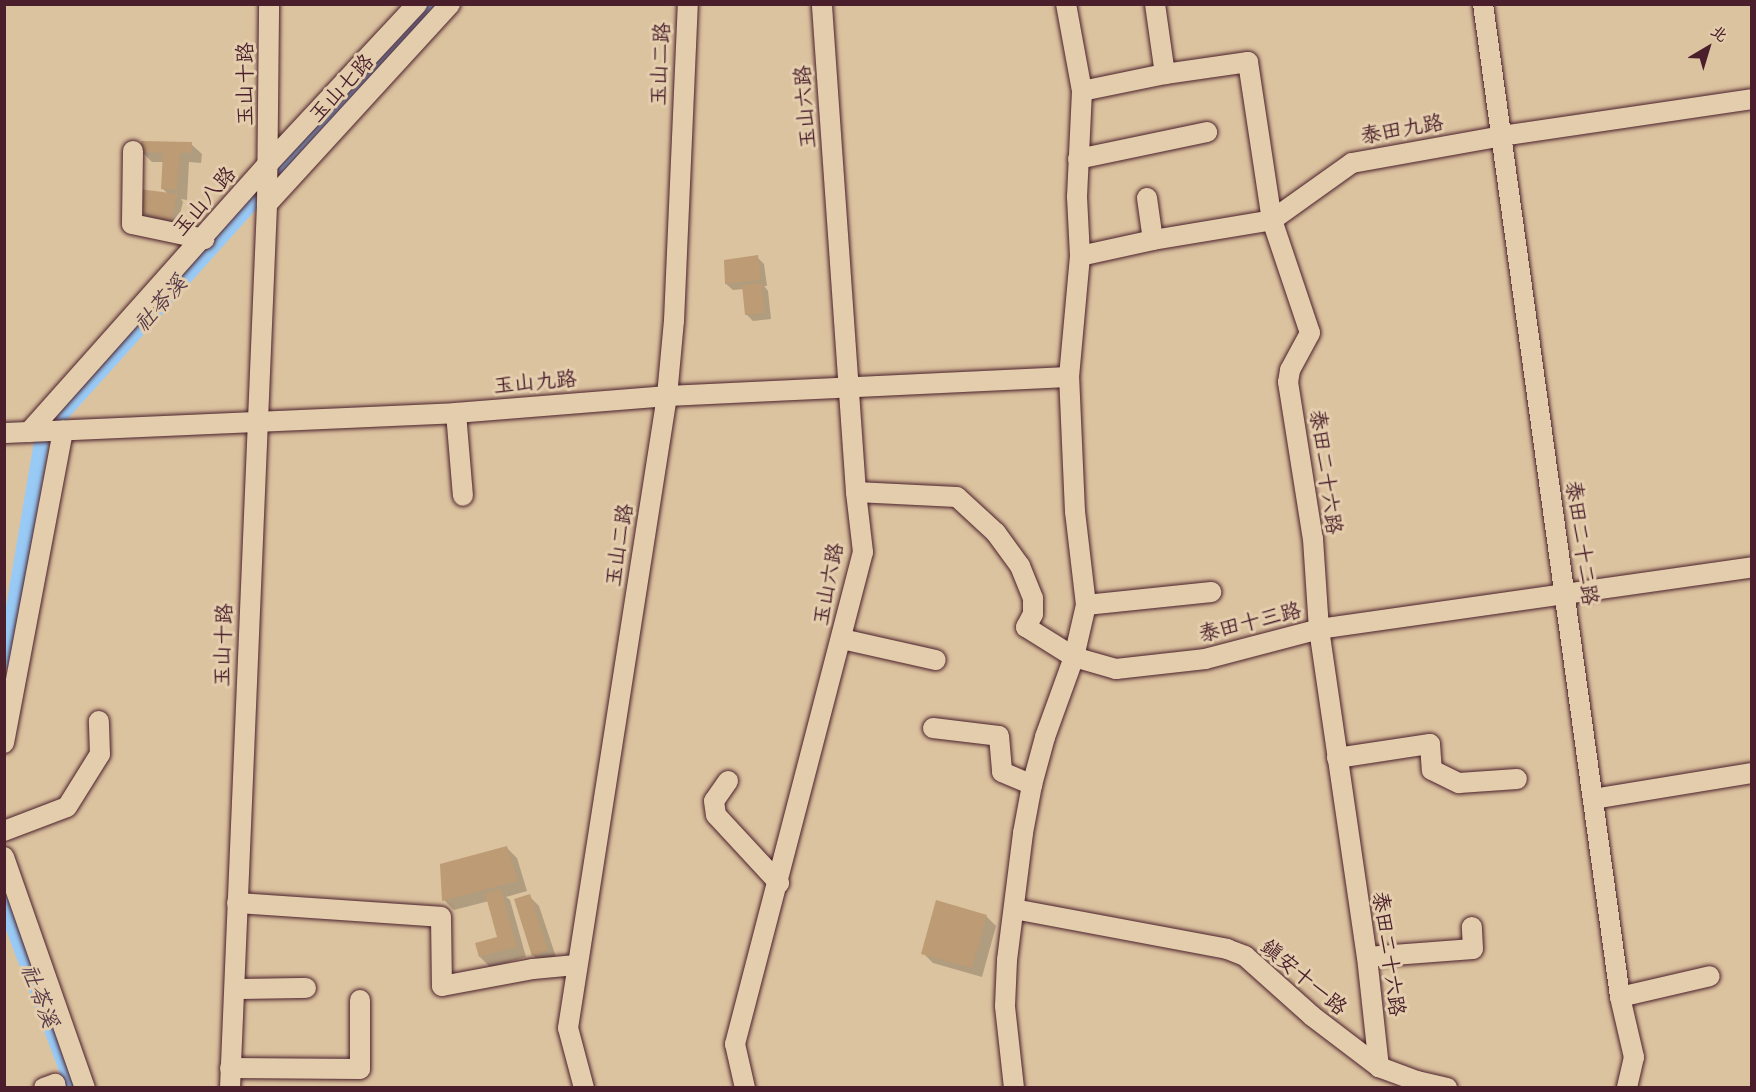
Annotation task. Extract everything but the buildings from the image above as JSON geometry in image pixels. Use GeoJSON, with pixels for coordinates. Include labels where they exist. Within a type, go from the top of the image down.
{"type":"FeatureCollection","features":[{"type":"Feature","properties":{"kind":"street","name":"玉山十路"},"geometry":{"type":"LineString","coordinates":[[230,1088],[256,422],[267,204],[269,4]]}},
{"type":"Feature","properties":{"kind":"street","name":"玉山八路"},"geometry":{"type":"LineString","coordinates":[[34,432],[268,164],[417,4]]}},
{"type":"Feature","properties":{"kind":"street","name":"玉山七路"},"geometry":{"type":"LineString","coordinates":[[267,204],[450,4]]}},
{"type":"Feature","properties":{"kind":"street","name":"玉山二路"},"geometry":{"type":"LineString","coordinates":[[584,1088],[568,1028],[576,965],[667,396],[674,321],[688,4]]}},
{"type":"Feature","properties":{"kind":"street","name":"玉山六路"},"geometry":{"type":"LineString","coordinates":[[745,1088],[735,1044],[779,883],[863,552],[856,492],[822,4]]}},
{"type":"Feature","properties":{"kind":"street"},"geometry":{"type":"LineString","coordinates":[[1014,1088],[1005,1006],[1023,832],[1032,785],[1045,737],[1074,657],[1086,605],[1075,512],[1069,376],[1080,256],[1077,197],[1082,91],[1066,4]]}},
{"type":"Feature","properties":{"kind":"street"},"geometry":{"type":"LineString","coordinates":[[1155,4],[1165,74]]}},
{"type":"Feature","properties":{"kind":"street","name":"泰田二十二路"},"geometry":{"type":"LineString","coordinates":[[1484,4],[1620,997],[1634,1057],[1627,1088]]}},
{"type":"Feature","properties":{"kind":"street","name":"泰田二十六路"},"geometry":{"type":"LineString","coordinates":[[1082,91],[1165,74],[1248,62],[1272,220],[1310,333],[1290,369],[1288,382],[1312,539],[1319,629],[1367,957],[1379,1067]]}},
{"type":"Feature","properties":{"kind":"street","name":"泰田九路"},"geometry":{"type":"LineString","coordinates":[[1080,256],[1153,240],[1272,220],[1352,163],[1502,136],[1752,99]]}},
{"type":"Feature","properties":{"kind":"street"},"geometry":{"type":"LineString","coordinates":[[1078,159],[1206,132]]}},
{"type":"Feature","properties":{"kind":"street"},"geometry":{"type":"LineString","coordinates":[[133,151],[132,224],[204,239]]}},
{"type":"Feature","properties":{"kind":"street"},"geometry":{"type":"LineString","coordinates":[[1147,198],[1153,240]]}},
{"type":"Feature","properties":{"kind":"street","name":"玉山九路"},"geometry":{"type":"LineString","coordinates":[[4,433],[456,413],[667,396],[1069,376]]}},
{"type":"Feature","properties":{"kind":"street"},"geometry":{"type":"LineString","coordinates":[[456,413],[463,496]]}},
{"type":"Feature","properties":{"kind":"street"},"geometry":{"type":"LineString","coordinates":[[4,744],[63,431]]}},
{"type":"Feature","properties":{"kind":"street","name":"泰田十三路"},"geometry":{"type":"LineString","coordinates":[[856,492],[957,497],[996,533],[1020,566],[1033,598],[1033,614],[1026,627],[1074,657],[1116,669],[1205,659],[1319,629],[1752,567]]}},
{"type":"Feature","properties":{"kind":"street"},"geometry":{"type":"LineString","coordinates":[[1086,605],[1211,592]]}},
{"type":"Feature","properties":{"kind":"street"},"geometry":{"type":"LineString","coordinates":[[842,639],[936,660]]}},
{"type":"Feature","properties":{"kind":"street"},"geometry":{"type":"LineString","coordinates":[[4,831],[67,807],[100,754],[99,721]]}},
{"type":"Feature","properties":{"kind":"street"},"geometry":{"type":"LineString","coordinates":[[933,728],[999,736],[1002,772],[1032,785]]}},
{"type":"Feature","properties":{"kind":"street"},"geometry":{"type":"LineString","coordinates":[[1337,758],[1430,744],[1432,770],[1459,783],[1518,779]]}},
{"type":"Feature","properties":{"kind":"street"},"geometry":{"type":"LineString","coordinates":[[1593,799],[1752,773]]}},
{"type":"Feature","properties":{"kind":"street"},"geometry":{"type":"LineString","coordinates":[[728,781],[714,801],[716,815],[779,883]]}},
{"type":"Feature","properties":{"kind":"street"},"geometry":{"type":"LineString","coordinates":[[4,857],[85,1088]]}},
{"type":"Feature","properties":{"kind":"street"},"geometry":{"type":"LineString","coordinates":[[237,903],[441,917],[441,986],[533,969],[576,965]]}},
{"type":"Feature","properties":{"kind":"street","name":"鎮安十一路"},"geometry":{"type":"LineString","coordinates":[[1014,909],[1227,949],[1245,956],[1312,1016],[1379,1067],[1410,1084],[1447,1088]]}},
{"type":"Feature","properties":{"kind":"street"},"geometry":{"type":"LineString","coordinates":[[1367,957],[1473,949],[1472,927]]}},
{"type":"Feature","properties":{"kind":"street"},"geometry":{"type":"LineString","coordinates":[[1620,997],[1710,976]]}},
{"type":"Feature","properties":{"kind":"street"},"geometry":{"type":"LineString","coordinates":[[235,989],[306,988]]}},
{"type":"Feature","properties":{"kind":"street"},"geometry":{"type":"LineString","coordinates":[[231,1068],[360,1069],[360,1000]]}},
{"type":"Feature","properties":{"kind":"street"},"geometry":{"type":"LineString","coordinates":[[44,1088],[55,1084],[56,1088]]}},
{"type":"Feature","properties":{"kind":"waterway","name":"社苓溪"},"geometry":{"type":"LineString","coordinates":[[4,660],[42,435],[277,174],[435,4]]}},
{"type":"Feature","properties":{"kind":"waterway","name":"社苓溪"},"geometry":{"type":"LineString","coordinates":[[4,904],[73,1088]]}}]}
